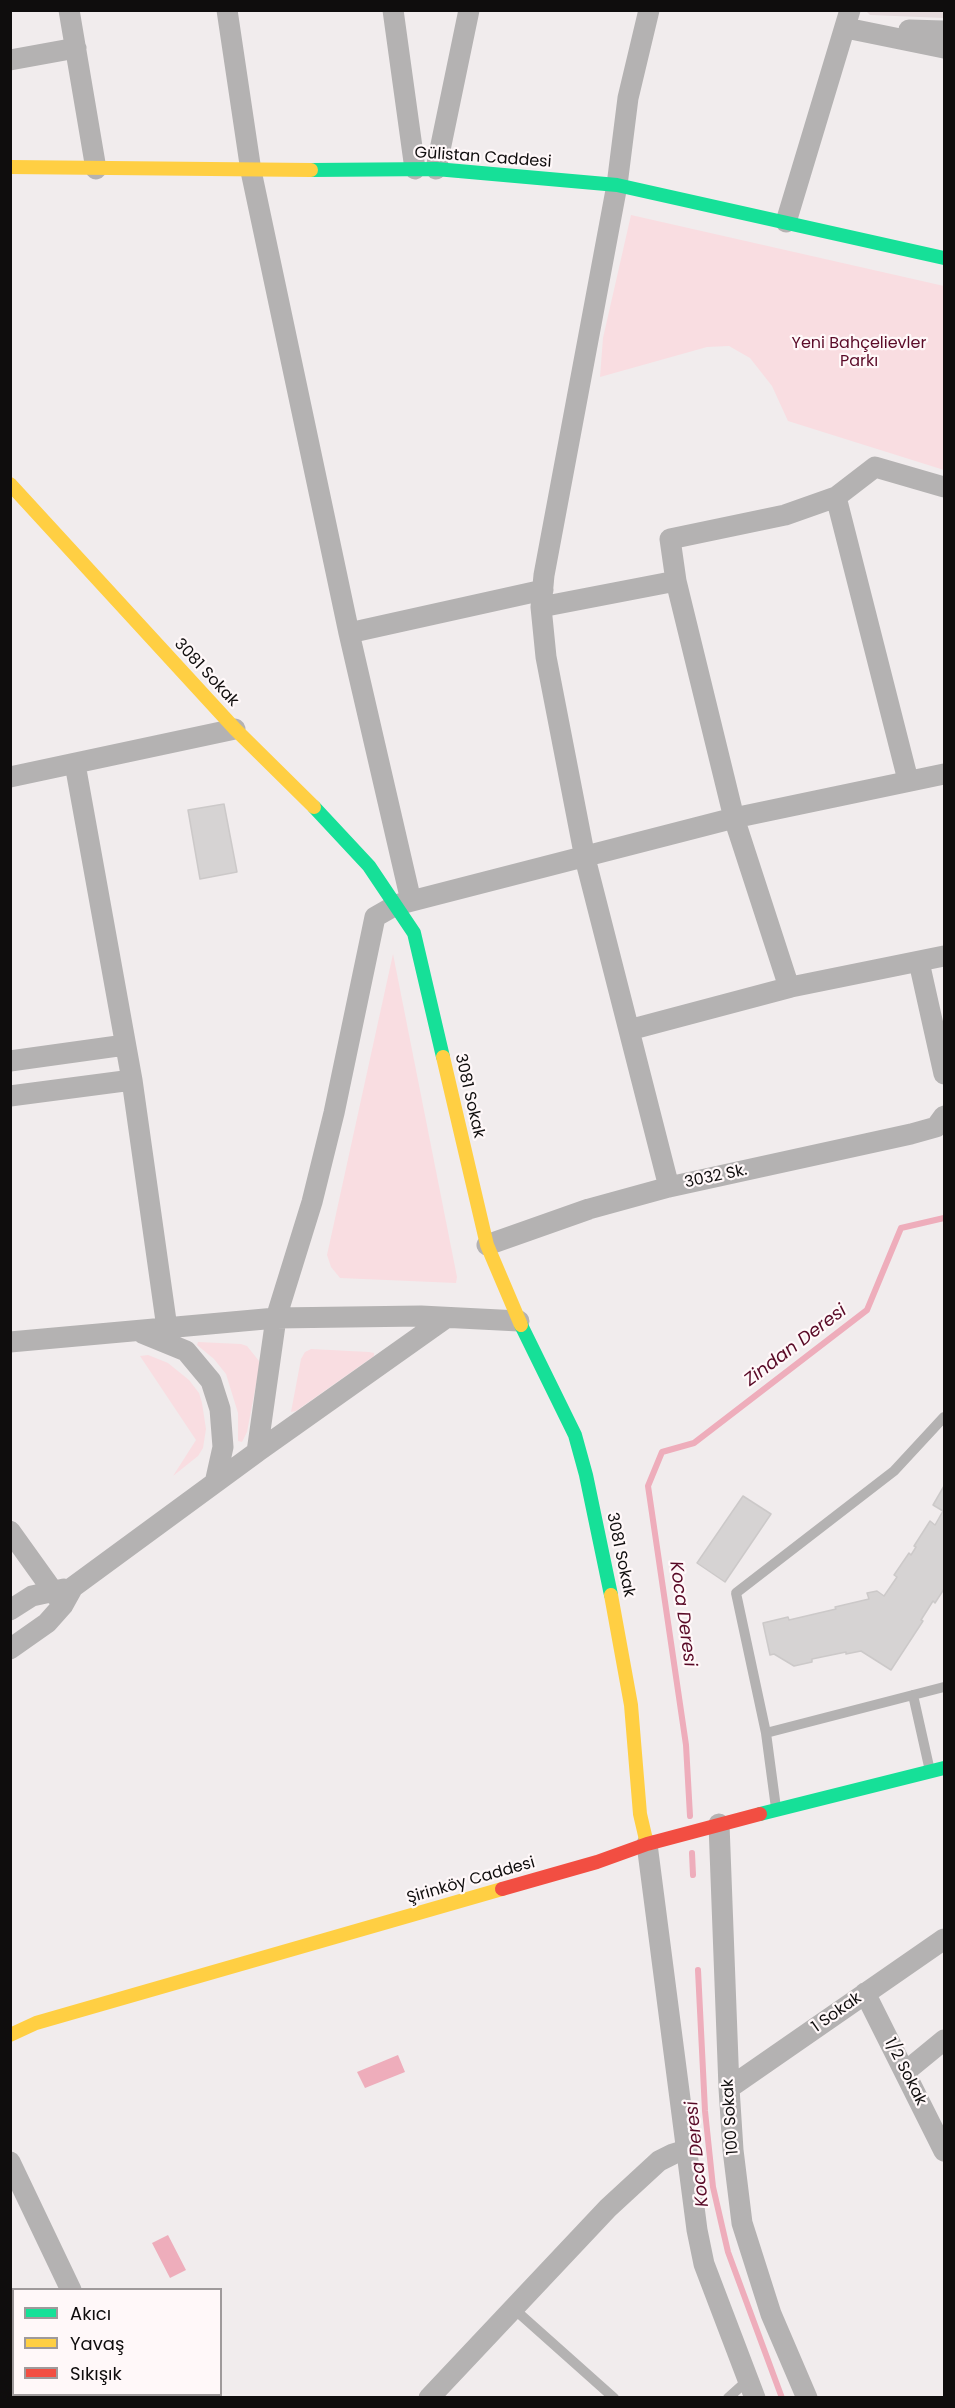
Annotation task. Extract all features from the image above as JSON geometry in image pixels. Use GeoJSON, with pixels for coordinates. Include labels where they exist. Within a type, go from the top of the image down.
{"type":"FeatureCollection","features":[{"type":"Feature","properties":{"kind":"street"},"geometry":{"type":"LineString","coordinates":[[69,10],[96,168]]}},
{"type":"Feature","properties":{"kind":"street"},"geometry":{"type":"LineString","coordinates":[[227,10],[251,171],[404,903]]}},
{"type":"Feature","properties":{"kind":"street"},"geometry":{"type":"LineString","coordinates":[[393,10],[426,169]]}},
{"type":"Feature","properties":{"kind":"street"},"geometry":{"type":"LineString","coordinates":[[426,169],[469,10]]}},
{"type":"Feature","properties":{"kind":"street"},"geometry":{"type":"LineString","coordinates":[[649,10],[628,98],[617,185],[542,599],[546,657],[585,858],[669,1187]]}},
{"type":"Feature","properties":{"kind":"street"},"geometry":{"type":"LineString","coordinates":[[848,19],[945,32]]}},
{"type":"Feature","properties":{"kind":"street"},"geometry":{"type":"LineString","coordinates":[[848,19],[945,48]]}},
{"type":"Feature","properties":{"kind":"street"},"geometry":{"type":"LineString","coordinates":[[786,222],[848,19]]}},
{"type":"Feature","properties":{"kind":"street"},"geometry":{"type":"LineString","coordinates":[[10,60],[76,48]]}},
{"type":"Feature","properties":{"kind":"street","name":"Gülistan Caddesi"},"geometry":{"type":"LineString","coordinates":[[10,167],[251,171],[426,169],[617,185],[945,258]]}},
{"type":"Feature","properties":{"kind":"street"},"geometry":{"type":"LineString","coordinates":[[791,987],[788,984],[734,818],[676,581],[670,539],[785,515],[836,497],[875,467],[945,487]]}},
{"type":"Feature","properties":{"kind":"street","name":"3081 Sokak"},"geometry":{"type":"LineString","coordinates":[[10,484],[235,729],[332,826],[404,903],[414,933],[487,1245],[519,1321],[575,1435],[586,1475],[631,1705],[640,1814],[647,1845]]}},
{"type":"Feature","properties":{"kind":"street"},"geometry":{"type":"LineString","coordinates":[[836,497],[908,780]]}},
{"type":"Feature","properties":{"kind":"street"},"geometry":{"type":"LineString","coordinates":[[349,633],[542,599],[676,581]]}},
{"type":"Feature","properties":{"kind":"street"},"geometry":{"type":"LineString","coordinates":[[10,777],[235,729]]}},
{"type":"Feature","properties":{"kind":"street"},"geometry":{"type":"LineString","coordinates":[[75,764],[132,1080],[167,1328]]}},
{"type":"Feature","properties":{"kind":"street"},"geometry":{"type":"LineString","coordinates":[[257,1452],[276,1318],[312,1202],[334,1113],[375,917],[404,903],[734,818],[945,774]]}},
{"type":"Feature","properties":{"kind":"street"},"geometry":{"type":"LineString","coordinates":[[629,1030],[791,987],[945,956]]}},
{"type":"Feature","properties":{"kind":"street"},"geometry":{"type":"LineString","coordinates":[[919,962],[945,1074]]}},
{"type":"Feature","properties":{"kind":"street"},"geometry":{"type":"LineString","coordinates":[[10,1060],[125,1045]]}},
{"type":"Feature","properties":{"kind":"street"},"geometry":{"type":"LineString","coordinates":[[10,1096],[132,1080]]}},
{"type":"Feature","properties":{"kind":"street","name":"3032 Sk."},"geometry":{"type":"LineString","coordinates":[[487,1245],[589,1209],[669,1187],[911,1134],[936,1126],[945,1116]]}},
{"type":"Feature","properties":{"kind":"street"},"geometry":{"type":"LineString","coordinates":[[10,1342],[276,1318],[446,1318],[519,1321]]}},
{"type":"Feature","properties":{"kind":"street"},"geometry":{"type":"LineString","coordinates":[[10,1649],[47,1623],[63,1594],[446,1318]]}},
{"type":"Feature","properties":{"kind":"street"},"geometry":{"type":"LineString","coordinates":[[136,1330],[186,1350],[211,1381],[220,1409],[223,1447],[215,1483]]}},
{"type":"Feature","properties":{"kind":"street"},"geometry":{"type":"LineString","coordinates":[[10,1531],[63,1594]]}},
{"type":"Feature","properties":{"kind":"street"},"geometry":{"type":"LineString","coordinates":[[10,1610],[33,1596],[63,1594]]}},
{"type":"Feature","properties":{"kind":"street","name":"Şirinköy Caddesi"},"geometry":{"type":"LineString","coordinates":[[10,2035],[36,2023],[597,1862],[719,1824],[938,1770]]}},
{"type":"Feature","properties":{"kind":"street","name":"100 Sokak"},"geometry":{"type":"LineString","coordinates":[[719,1824],[729,2088],[733,2150],[742,2223],[771,2314],[807,2397]]}},
{"type":"Feature","properties":{"kind":"street"},"geometry":{"type":"LineString","coordinates":[[647,1845],[704,2264],[752,2389]]}},
{"type":"Feature","properties":{"kind":"street","name":"1 Sokak"},"geometry":{"type":"LineString","coordinates":[[729,2088],[945,1939]]}},
{"type":"Feature","properties":{"kind":"street","name":"1/2 Sokak"},"geometry":{"type":"LineString","coordinates":[[865,1994],[945,2151]]}},
{"type":"Feature","properties":{"kind":"street"},"geometry":{"type":"LineString","coordinates":[[905,2072],[945,2040]]}},
{"type":"Feature","properties":{"kind":"street"},"geometry":{"type":"LineString","coordinates":[[429,2397],[608,2208],[659,2161],[687,2150]]}},
{"type":"Feature","properties":{"kind":"street"},"geometry":{"type":"LineString","coordinates":[[10,2162],[71,2288]]}},
{"type":"Feature","properties":{"kind":"lane"},"geometry":{"type":"LineString","coordinates":[[776,1810],[766,1733],[736,1593],[894,1471],[945,1417]]}},
{"type":"Feature","properties":{"kind":"lane"},"geometry":{"type":"LineString","coordinates":[[766,1733],[945,1687]]}},
{"type":"Feature","properties":{"kind":"lane"},"geometry":{"type":"LineString","coordinates":[[913,1695],[938,1770]]}},
{"type":"Feature","properties":{"kind":"lane"},"geometry":{"type":"LineString","coordinates":[[513,2308],[614,2397]]}},
{"type":"Feature","properties":{"kind":"lane"},"geometry":{"type":"LineString","coordinates":[[728,2397],[752,2389]]}},
{"type":"Feature","properties":{"kind":"shaded area"},"geometry":{"type":"Polygon","coordinates":[[[866,11],[944,11],[944,18],[870,15],[866,11]]]}},
{"type":"Feature","properties":{"kind":"shaded area"},"geometry":{"type":"Polygon","coordinates":[[[398,2055],[405,2072],[365,2088],[357,2072],[398,2055]]]}},
{"type":"Feature","properties":{"kind":"shaded area"},"geometry":{"type":"Polygon","coordinates":[[[168,2235],[186,2270],[170,2278],[152,2243],[168,2235]]]}},
{"type":"Feature","properties":{"kind":"green space","name":"Yeni Bahçelievler Parkı"},"geometry":{"type":"Polygon","coordinates":[[[631,215],[944,286],[944,470],[788,421],[772,386],[750,358],[729,346],[707,347],[600,377],[603,338],[631,215]]]}},
{"type":"Feature","properties":{"kind":"green space"},"geometry":{"type":"Polygon","coordinates":[[[393,954],[457,1277],[456,1283],[340,1278],[331,1267],[327,1255],[393,954]]]}},
{"type":"Feature","properties":{"kind":"green space"},"geometry":{"type":"Polygon","coordinates":[[[198,1342],[241,1344],[247,1346],[259,1361],[247,1432],[242,1442],[238,1441],[238,1413],[226,1374],[214,1359],[197,1345],[198,1342]]]}},
{"type":"Feature","properties":{"kind":"green space"},"geometry":{"type":"Polygon","coordinates":[[[311,1349],[369,1352],[374,1353],[374,1356],[296,1411],[291,1412],[301,1359],[305,1352],[311,1349]]]}},
{"type":"Feature","properties":{"kind":"green space"},"geometry":{"type":"Polygon","coordinates":[[[148,1355],[168,1363],[189,1380],[199,1393],[202,1403],[206,1429],[203,1448],[198,1456],[173,1476],[196,1440],[140,1356],[148,1355]]]}},
{"type":"Feature","properties":{"kind":"building"},"geometry":{"type":"Polygon","coordinates":[[[224,804],[237,872],[200,879],[188,810],[224,804]]]}},
{"type":"Feature","properties":{"kind":"building"},"geometry":{"type":"Polygon","coordinates":[[[944,1486],[944,1589],[935,1603],[933,1601],[921,1620],[923,1621],[891,1670],[861,1651],[812,1659],[812,1662],[794,1666],[774,1654],[770,1655],[763,1623],[788,1617],[789,1620],[836,1609],[835,1607],[869,1599],[867,1593],[877,1591],[884,1596],[897,1577],[894,1575],[909,1553],[911,1555],[930,1521],[935,1525],[943,1511],[933,1505],[944,1486]]]}},
{"type":"Feature","properties":{"kind":"building"},"geometry":{"type":"Polygon","coordinates":[[[743,1496],[771,1514],[725,1582],[697,1563],[743,1496]]]}},
{"type":"Feature","properties":{"kind":"waterway","name":"Koca Deresi"},"geometry":{"type":"LineString","coordinates":[[690,1816],[686,1745],[648,1486],[662,1452],[694,1443],[867,1310],[901,1228],[944,1218]]}},
{"type":"Feature","properties":{"kind":"waterway","name":"Koca Deresi"},"geometry":{"type":"LineString","coordinates":[[692,1853],[693,1875]]}},
{"type":"Feature","properties":{"kind":"waterway","name":"Koca Deresi"},"geometry":{"type":"LineString","coordinates":[[698,1970],[705,2111],[713,2187],[728,2252],[782,2398]]}},
{"type":"Feature","properties":{"kind":"traffic: fast"},"geometry":{"type":"LineString","coordinates":[[311,170],[436,169],[617,185],[944,258]]}},
{"type":"Feature","properties":{"kind":"traffic: fast"},"geometry":{"type":"LineString","coordinates":[[314,807],[369,866],[414,933],[443,1057]]}},
{"type":"Feature","properties":{"kind":"traffic: fast"},"geometry":{"type":"LineString","coordinates":[[521,1325],[575,1435],[586,1475],[611,1595]]}},
{"type":"Feature","properties":{"kind":"traffic: fast"},"geometry":{"type":"LineString","coordinates":[[760,1814],[944,1768]]}},
{"type":"Feature","properties":{"kind":"traffic: slow"},"geometry":{"type":"LineString","coordinates":[[10,167],[311,170]]}},
{"type":"Feature","properties":{"kind":"traffic: slow"},"geometry":{"type":"LineString","coordinates":[[10,484],[235,729],[314,807]]}},
{"type":"Feature","properties":{"kind":"traffic: slow"},"geometry":{"type":"LineString","coordinates":[[443,1057],[487,1245],[521,1325]]}},
{"type":"Feature","properties":{"kind":"traffic: slow"},"geometry":{"type":"LineString","coordinates":[[611,1595],[631,1705],[640,1814],[647,1844]]}},
{"type":"Feature","properties":{"kind":"traffic: slow"},"geometry":{"type":"LineString","coordinates":[[10,2035],[36,2023],[502,1889]]}},
{"type":"Feature","properties":{"kind":"traffic: jam"},"geometry":{"type":"LineString","coordinates":[[502,1889],[597,1862],[647,1844],[760,1814]]}},
{"type":"Feature","properties":{"kind":"water label","name":"Zindan Deresi"},"geometry":{"type":"Point","coordinates":[796,1346]}}]}
